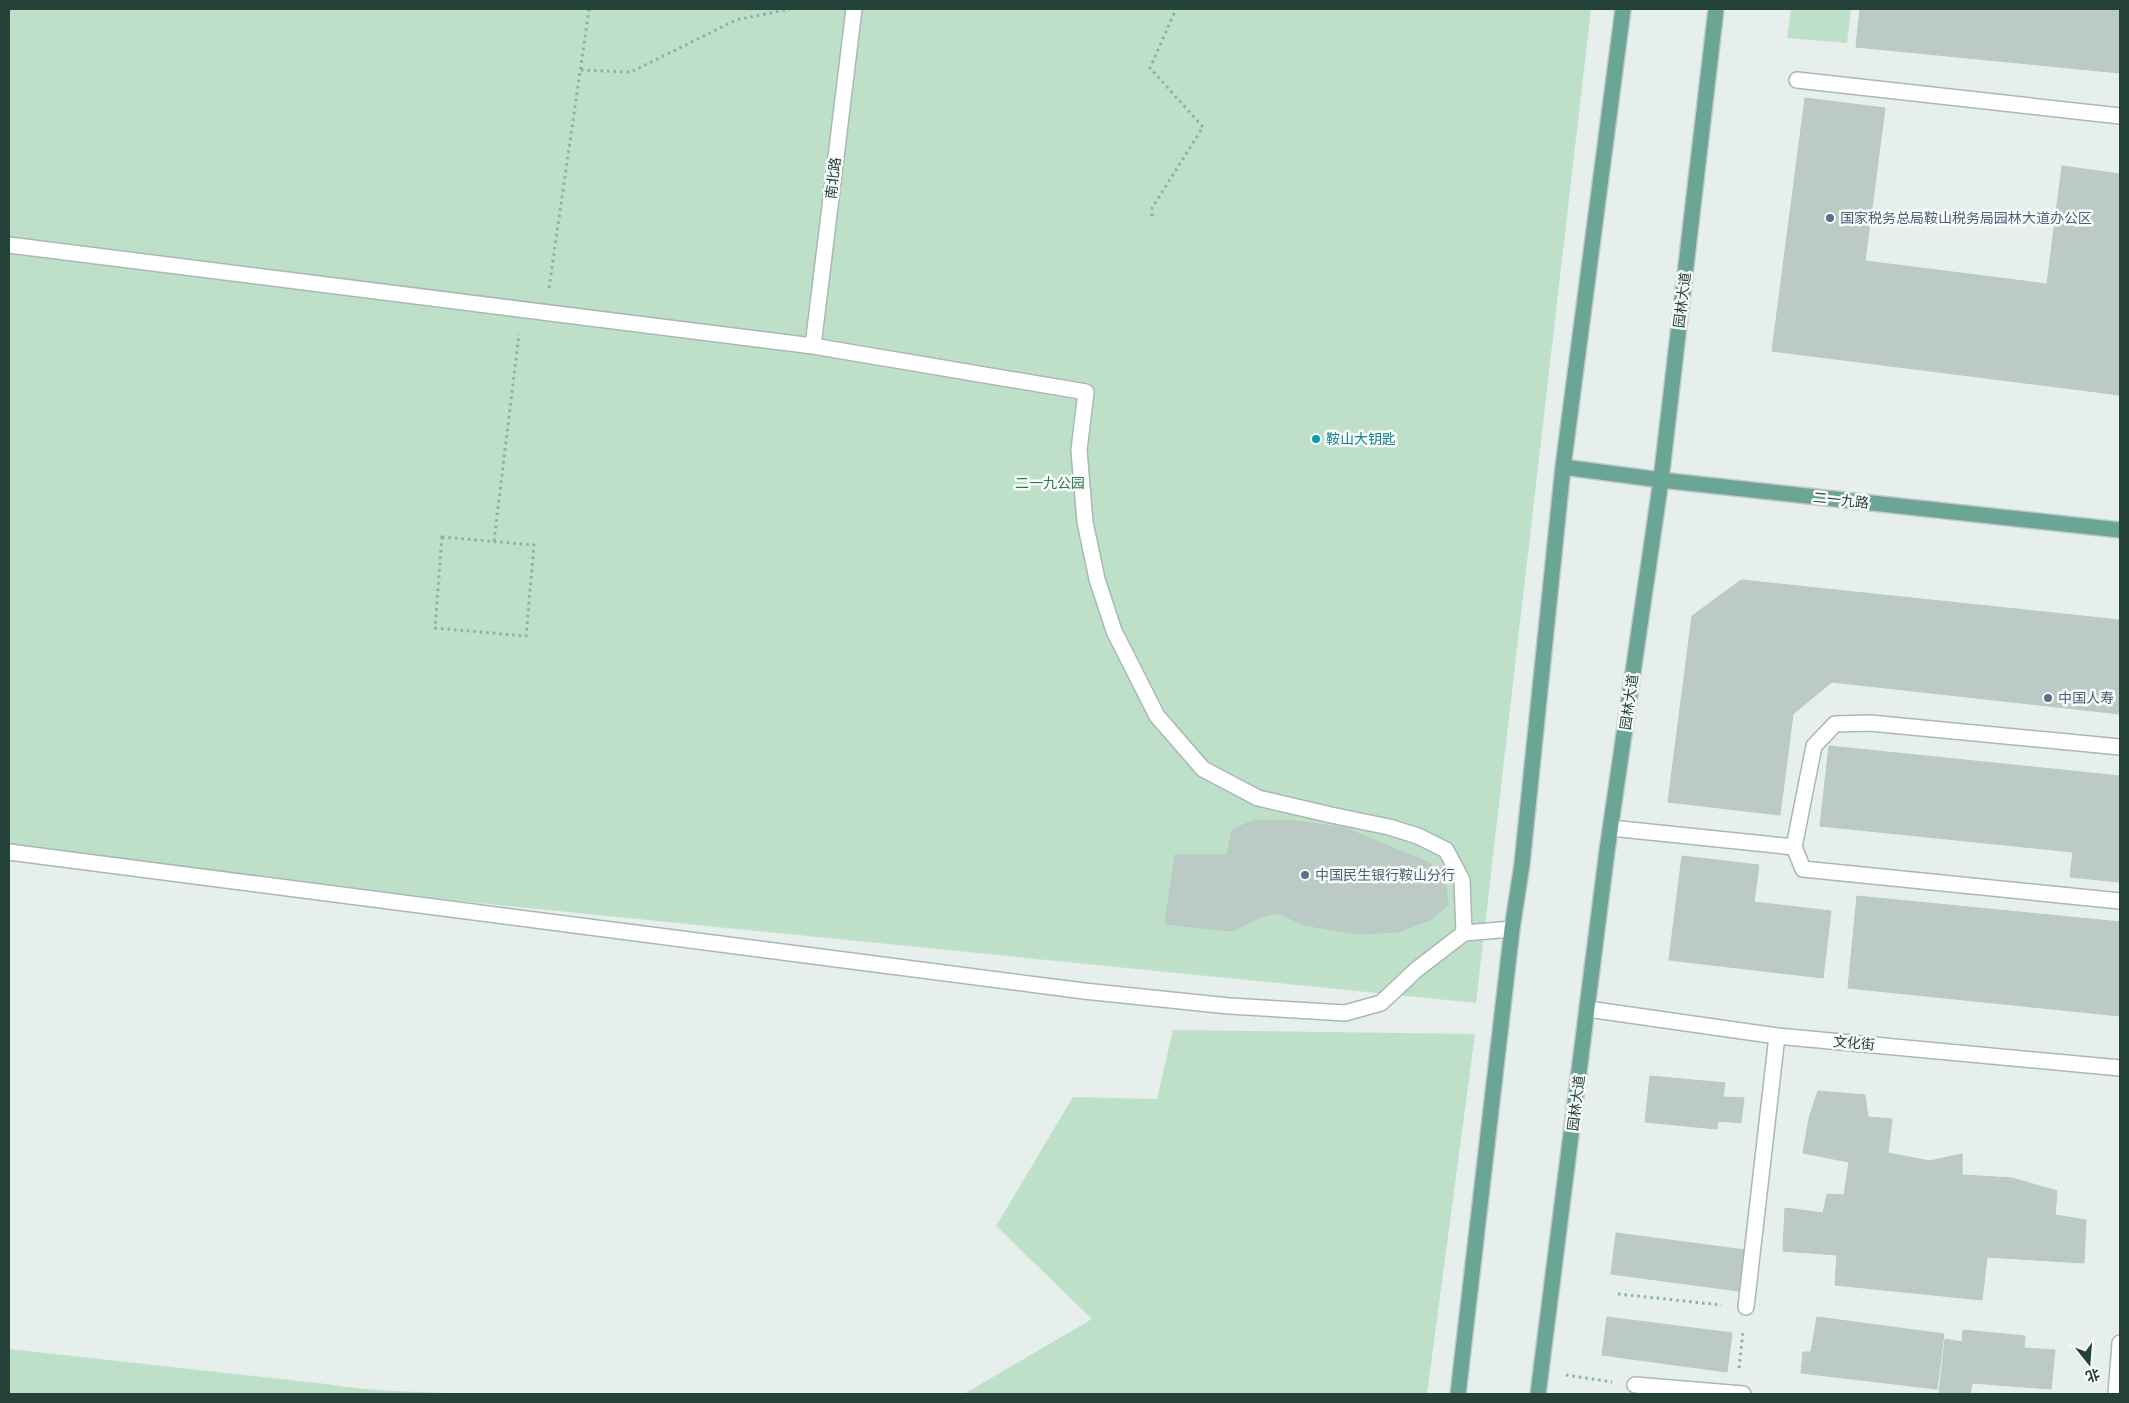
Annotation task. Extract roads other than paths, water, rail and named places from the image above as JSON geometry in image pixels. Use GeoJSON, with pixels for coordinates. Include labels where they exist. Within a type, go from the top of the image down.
{"type":"FeatureCollection","features":[{"type":"Feature","properties":{"kind":"main road"},"geometry":{"type":"LineString","coordinates":[[1458,1394],[1512,929],[1522,864],[1563,467],[1623,9]]}},
{"type":"Feature","properties":{"kind":"main road","name":"园林大道"},"geometry":{"type":"LineString","coordinates":[[1538,1394],[1611,828],[1660,480],[1716,9]]}},
{"type":"Feature","properties":{"kind":"main road","name":"二一九路"},"geometry":{"type":"LineString","coordinates":[[1563,467],[1660,480],[2120,530]]}},
{"type":"Feature","properties":{"kind":"street","name":"南北路"},"geometry":{"type":"LineString","coordinates":[[813,346],[854,9]]}},
{"type":"Feature","properties":{"kind":"street"},"geometry":{"type":"LineString","coordinates":[[1797,80],[2120,116]]}},
{"type":"Feature","properties":{"kind":"street"},"geometry":{"type":"LineString","coordinates":[[9,245],[521,311],[813,346],[1086,392],[1079,450],[1085,522],[1097,579],[1114,631],[1157,716],[1203,770],[1258,798],[1389,827],[1418,836],[1446,850],[1462,880],[1464,933]]}},
{"type":"Feature","properties":{"kind":"street"},"geometry":{"type":"LineString","coordinates":[[2120,747],[1870,723],[1835,724],[1814,746],[1794,847],[1804,869],[2120,901]]}},
{"type":"Feature","properties":{"kind":"street"},"geometry":{"type":"LineString","coordinates":[[1611,828],[1794,847]]}},
{"type":"Feature","properties":{"kind":"street"},"geometry":{"type":"LineString","coordinates":[[9,852],[1084,991],[1228,1006],[1345,1013],[1381,1003],[1416,970],[1464,933],[1512,929]]}},
{"type":"Feature","properties":{"kind":"street","name":"文化街"},"geometry":{"type":"LineString","coordinates":[[1588,1010],[1777,1036],[2120,1068]]}},
{"type":"Feature","properties":{"kind":"street"},"geometry":{"type":"LineString","coordinates":[[1746,1308],[1777,1036]]}},
{"type":"Feature","properties":{"kind":"street"},"geometry":{"type":"LineString","coordinates":[[2116,1394],[2120,1343]]}},
{"type":"Feature","properties":{"kind":"street"},"geometry":{"type":"LineString","coordinates":[[1634,1385],[1743,1394]]}},
{"type":"Feature","properties":{"kind":"place","name":"国家税务总局鞍山税务局园林大道办公区"},"geometry":{"type":"Point","coordinates":[1830,218]}},
{"type":"Feature","properties":{"kind":"place","name":"鞍山大钥匙"},"geometry":{"type":"Point","coordinates":[1316,439]}},
{"type":"Feature","properties":{"kind":"place","name":"中国人寿"},"geometry":{"type":"Point","coordinates":[2048,698]}},
{"type":"Feature","properties":{"kind":"place","name":"中国民生银行鞍山分行"},"geometry":{"type":"Point","coordinates":[1305,875]}},
{"type":"Feature","properties":{"kind":"park label","name":"二一九公园"},"geometry":{"type":"Point","coordinates":[1050,483]}}]}
